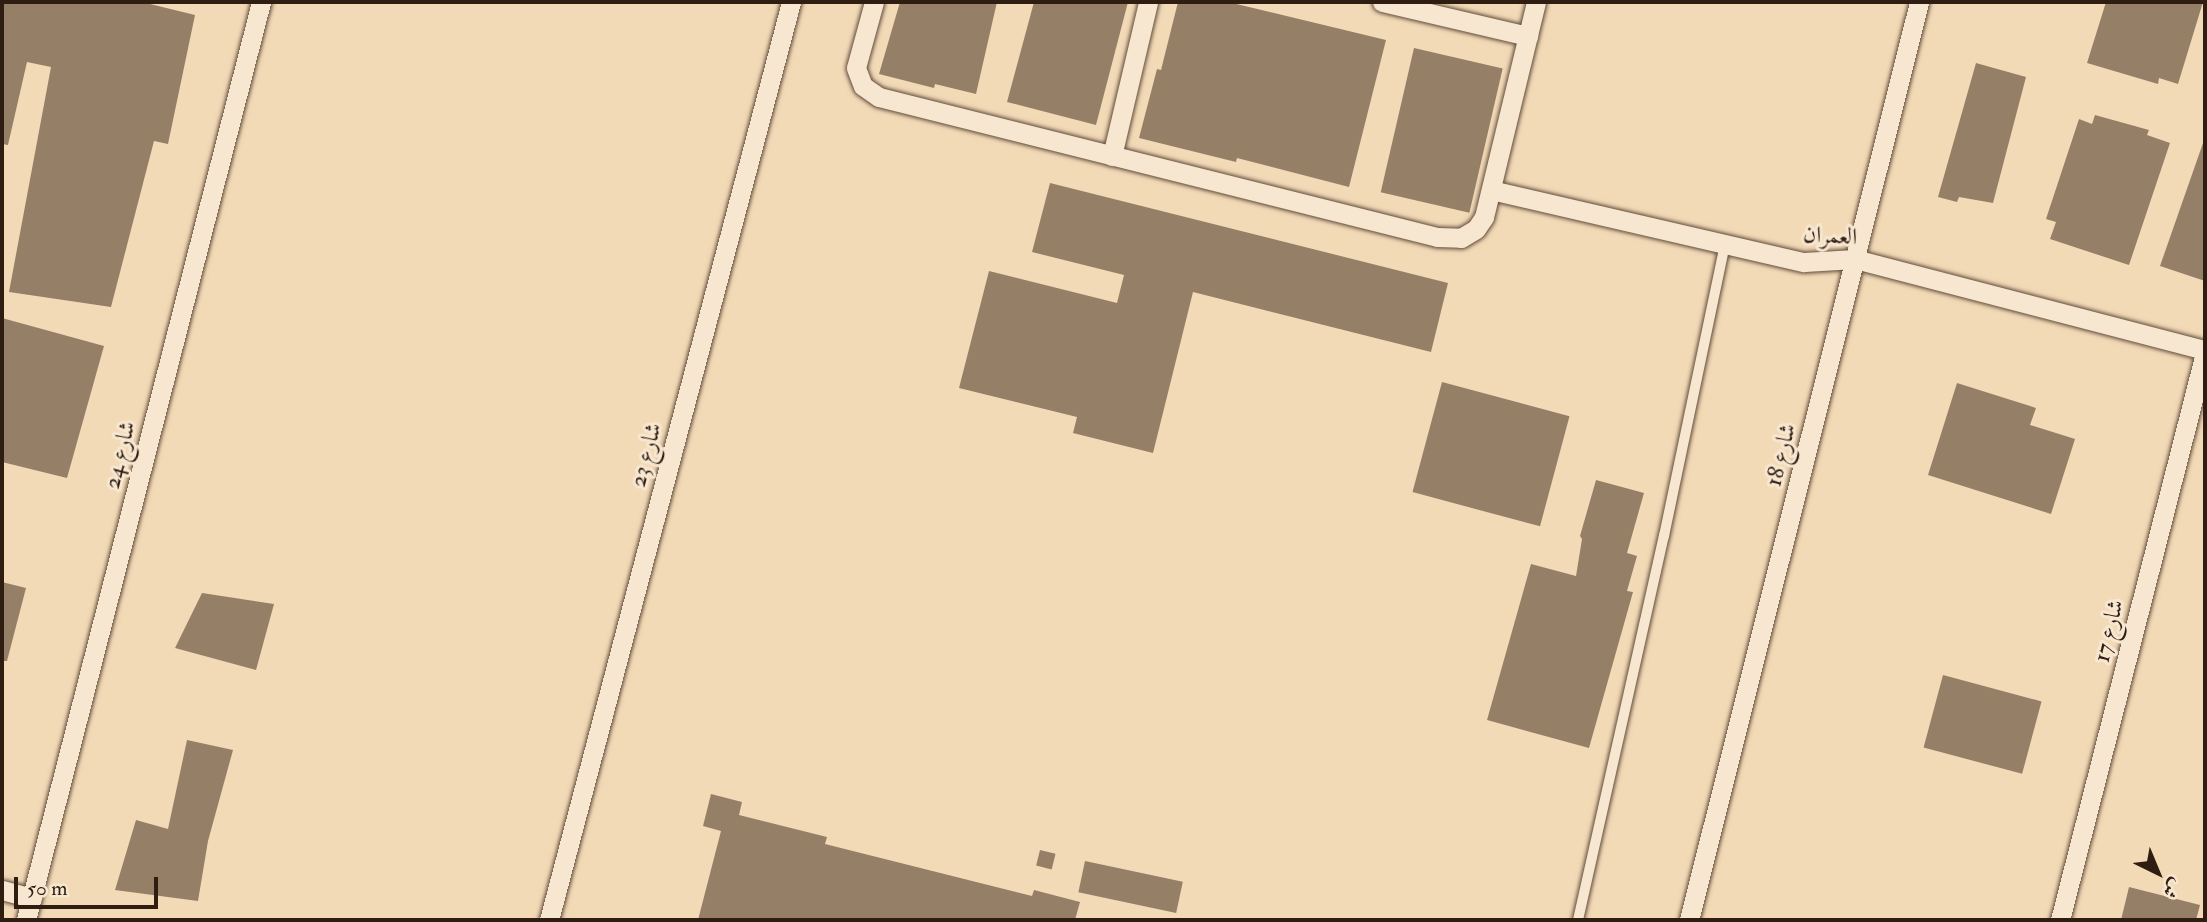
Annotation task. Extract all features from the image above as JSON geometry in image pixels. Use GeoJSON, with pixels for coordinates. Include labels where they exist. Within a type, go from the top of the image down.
{"type":"FeatureCollection","features":[{"type":"Feature","properties":{"kind":"street","name":"شارع 24"},"geometry":{"type":"LineString","coordinates":[[26,920],[261,2]]}},
{"type":"Feature","properties":{"kind":"street","name":"شارع 23"},"geometry":{"type":"LineString","coordinates":[[549,920],[791,2]]}},
{"type":"Feature","properties":{"kind":"street"},"geometry":{"type":"LineString","coordinates":[[874,2],[856,68],[863,86],[870,93],[1437,237],[1461,238],[1476,229],[1484,217],[1536,2]]}},
{"type":"Feature","properties":{"kind":"street"},"geometry":{"type":"LineString","coordinates":[[1112,156],[1148,2]]}},
{"type":"Feature","properties":{"kind":"street"},"geometry":{"type":"LineString","coordinates":[[1382,2],[1528,36]]}},
{"type":"Feature","properties":{"kind":"street","name":"شارع 18"},"geometry":{"type":"LineString","coordinates":[[1689,920],[1919,2]]}},
{"type":"Feature","properties":{"kind":"street","name":"العمران"},"geometry":{"type":"LineString","coordinates":[[1491,190],[1804,262],[1855,259],[2205,351]]}},
{"type":"Feature","properties":{"kind":"street","name":"شارع 17"},"geometry":{"type":"LineString","coordinates":[[2060,920],[2205,351]]}},
{"type":"Feature","properties":{"kind":"street"},"geometry":{"type":"LineString","coordinates":[[2,890],[32,898]]}},
{"type":"Feature","properties":{"kind":"lane"},"geometry":{"type":"LineString","coordinates":[[1578,920],[1664,536],[1725,243]]}},
{"type":"Feature","properties":{"kind":"building"},"geometry":{"type":"Polygon","coordinates":[[[2,2],[142,2],[195,15],[168,144],[154,141],[111,307],[9,292],[51,67],[27,62],[8,145],[2,144],[2,2]]]}},
{"type":"Feature","properties":{"kind":"building"},"geometry":{"type":"Polygon","coordinates":[[[900,2],[997,2],[976,94],[935,84],[934,88],[879,74],[900,2]]]}},
{"type":"Feature","properties":{"kind":"building"},"geometry":{"type":"Polygon","coordinates":[[[1034,2],[1128,2],[1096,125],[1007,102],[1034,2]]]}},
{"type":"Feature","properties":{"kind":"building"},"geometry":{"type":"Polygon","coordinates":[[[1178,2],[1228,2],[1386,40],[1349,187],[1237,158],[1236,162],[1139,138],[1157,69],[1161,70],[1178,2]]]}},
{"type":"Feature","properties":{"kind":"building"},"geometry":{"type":"Polygon","coordinates":[[[2106,2],[2203,2],[2178,84],[2159,78],[2158,84],[2087,63],[2106,2]]]}},
{"type":"Feature","properties":{"kind":"building"},"geometry":{"type":"Polygon","coordinates":[[[1414,48],[1503,68],[1469,213],[1381,192],[1414,48]]]}},
{"type":"Feature","properties":{"kind":"building"},"geometry":{"type":"Polygon","coordinates":[[[1976,63],[2026,77],[1993,203],[1959,197],[1957,202],[1938,197],[1976,63]]]}},
{"type":"Feature","properties":{"kind":"building"},"geometry":{"type":"Polygon","coordinates":[[[2095,115],[2149,130],[2147,135],[2170,143],[2129,265],[2050,239],[2056,222],[2046,219],[2079,119],[2092,124],[2095,115]]]}},
{"type":"Feature","properties":{"kind":"building"},"geometry":{"type":"Polygon","coordinates":[[[2203,143],[2205,144],[2205,281],[2160,266],[2203,143]]]}},
{"type":"Feature","properties":{"kind":"building"},"geometry":{"type":"Polygon","coordinates":[[[1050,183],[1448,283],[1431,352],[1193,292],[1153,453],[1073,433],[1077,417],[959,388],[989,271],[1117,303],[1124,275],[1032,252],[1050,183]]]}},
{"type":"Feature","properties":{"kind":"building"},"geometry":{"type":"Polygon","coordinates":[[[2,318],[104,346],[67,478],[2,462],[2,318]]]}},
{"type":"Feature","properties":{"kind":"building"},"geometry":{"type":"Polygon","coordinates":[[[1442,382],[1570,416],[1540,526],[1412,492],[1442,382]]]}},
{"type":"Feature","properties":{"kind":"building"},"geometry":{"type":"Polygon","coordinates":[[[1957,383],[2036,408],[2030,425],[2075,439],[2051,514],[1928,475],[1957,383]]]}},
{"type":"Feature","properties":{"kind":"building"},"geometry":{"type":"Polygon","coordinates":[[[1596,480],[1644,493],[1627,553],[1637,556],[1627,591],[1633,592],[1589,748],[1487,720],[1531,564],[1576,576],[1582,539],[1580,536],[1596,480]]]}},
{"type":"Feature","properties":{"kind":"building"},"geometry":{"type":"Polygon","coordinates":[[[2,582],[26,588],[7,661],[2,661],[2,582]]]}},
{"type":"Feature","properties":{"kind":"building"},"geometry":{"type":"Polygon","coordinates":[[[202,593],[274,604],[256,670],[175,648],[202,593]]]}},
{"type":"Feature","properties":{"kind":"building"},"geometry":{"type":"Polygon","coordinates":[[[1943,675],[2042,701],[2022,774],[1924,747],[1943,675]]]}},
{"type":"Feature","properties":{"kind":"building"},"geometry":{"type":"Polygon","coordinates":[[[187,740],[233,750],[208,841],[198,901],[115,890],[136,820],[168,829],[187,740]]]}},
{"type":"Feature","properties":{"kind":"building"},"geometry":{"type":"Polygon","coordinates":[[[711,794],[742,802],[739,815],[827,837],[825,844],[1032,896],[1034,890],[1080,902],[1075,920],[698,920],[721,831],[703,826],[711,794]]]}},
{"type":"Feature","properties":{"kind":"building"},"geometry":{"type":"Polygon","coordinates":[[[1040,850],[1056,854],[1052,869],[1036,866],[1040,850]]]}},
{"type":"Feature","properties":{"kind":"building"},"geometry":{"type":"Polygon","coordinates":[[[1085,861],[1183,882],[1176,913],[1078,892],[1085,861]]]}},
{"type":"Feature","properties":{"kind":"building"},"geometry":{"type":"Polygon","coordinates":[[[2129,887],[2200,905],[2196,920],[2121,920],[2129,887]]]}}]}
